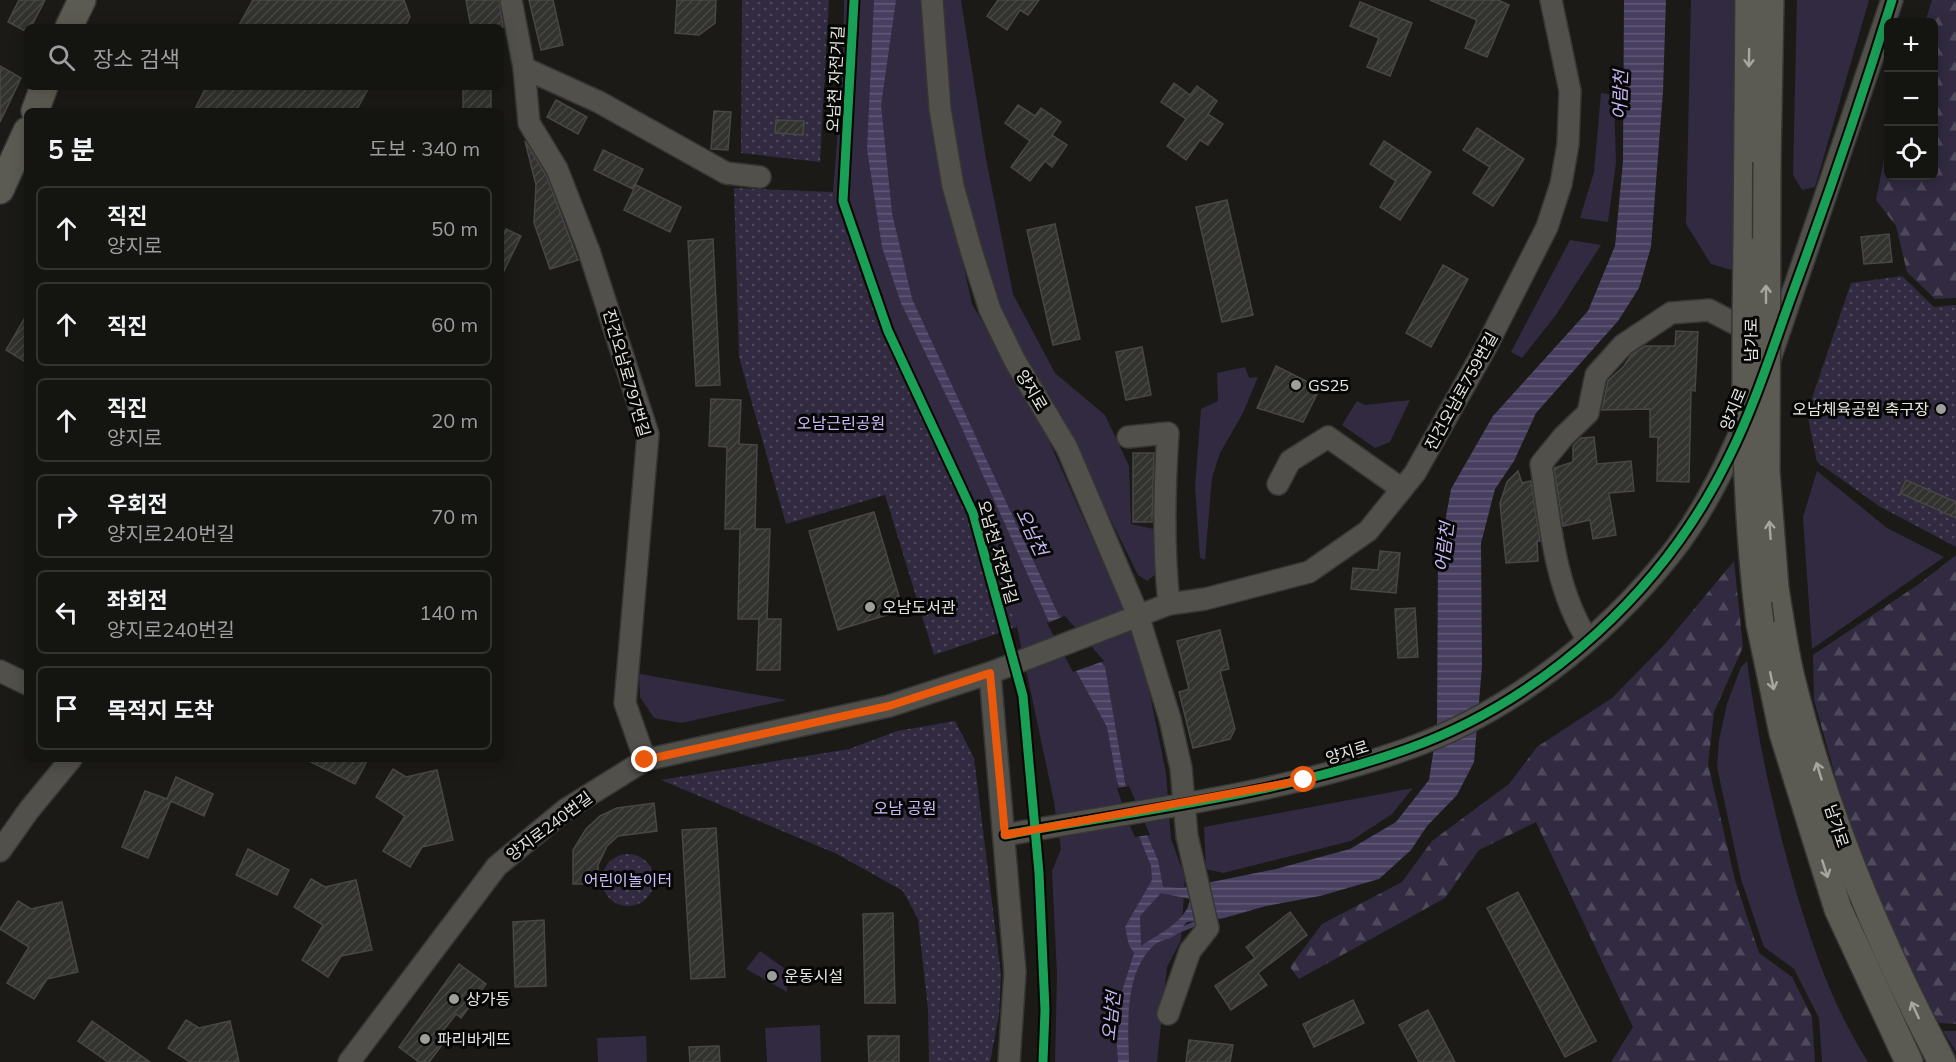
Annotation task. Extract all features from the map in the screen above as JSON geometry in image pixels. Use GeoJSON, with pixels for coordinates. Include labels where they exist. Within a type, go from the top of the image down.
{"type":"FeatureCollection","features":[{"type":"Feature","properties":{"kind":"main road"},"geometry":{"type":"LineString","coordinates":[[70,24],[82,0]]}},
{"type":"Feature","properties":{"kind":"main road","name":"남가로"},"geometry":{"type":"LineString","coordinates":[[1749,0],[1746,462],[1753,572],[1760,624],[1783,733],[1838,909],[1909,1062]]}},
{"type":"Feature","properties":{"kind":"main road","name":"남가로"},"geometry":{"type":"LineString","coordinates":[[1770,0],[1766,471],[1775,589],[1791,678],[1849,863],[1917,1015],[1942,1062]]}},
{"type":"Feature","properties":{"kind":"main road"},"geometry":{"type":"LineString","coordinates":[[36,108],[43,90]]}},
{"type":"Feature","properties":{"kind":"main road"},"geometry":{"type":"LineString","coordinates":[[0,190],[24,138]]}},
{"type":"Feature","properties":{"kind":"street","name":"진건오남로797번길"},"geometry":{"type":"LineString","coordinates":[[511,0],[524,68],[529,123],[557,169],[589,251],[648,434],[626,703],[645,760]]}},
{"type":"Feature","properties":{"kind":"street","name":"양지로"},"geometry":{"type":"LineString","coordinates":[[932,0],[940,109],[953,186],[990,310],[1015,361],[1067,448],[1138,615],[1170,719],[1186,802],[1187,836],[1208,928],[1190,951],[1168,1014]]}},
{"type":"Feature","properties":{"kind":"street","name":"진건오남로759번길"},"geometry":{"type":"LineString","coordinates":[[990,673],[1169,604],[1205,599],[1309,572],[1368,531],[1415,473],[1545,233],[1562,184],[1568,144],[1570,91],[1551,0]]}},
{"type":"Feature","properties":{"kind":"street","name":"양지로"},"geometry":{"type":"LineString","coordinates":[[1186,802],[1304,780],[1410,748],[1487,712],[1558,666],[1637,593],[1671,554],[1699,513],[1730,456],[1776,345],[1892,0]]}},
{"type":"Feature","properties":{"kind":"street"},"geometry":{"type":"LineString","coordinates":[[524,68],[599,102],[726,173],[760,177]]}},
{"type":"Feature","properties":{"kind":"street"},"geometry":{"type":"LineString","coordinates":[[1588,640],[1576,622],[1563,582],[1541,464],[1563,437],[1588,413],[1596,375],[1623,345],[1671,313],[1709,310],[1776,345]]}},
{"type":"Feature","properties":{"kind":"street"},"geometry":{"type":"LineString","coordinates":[[1128,437],[1168,433],[1164,513],[1169,604]]}},
{"type":"Feature","properties":{"kind":"street"},"geometry":{"type":"LineString","coordinates":[[1278,484],[1290,461],[1328,437],[1402,489]]}},
{"type":"Feature","properties":{"kind":"street"},"geometry":{"type":"LineString","coordinates":[[0,670],[24,682]]}},
{"type":"Feature","properties":{"kind":"street"},"geometry":{"type":"LineString","coordinates":[[990,673],[1015,972],[1009,1062]]}},
{"type":"Feature","properties":{"kind":"street","name":"양지로240번길"},"geometry":{"type":"LineString","coordinates":[[349,1062],[497,866],[565,810],[645,760],[889,706],[990,673]]}},
{"type":"Feature","properties":{"kind":"street"},"geometry":{"type":"LineString","coordinates":[[0,852],[29,810],[69,762]]}},
{"type":"Feature","properties":{"kind":"street"},"geometry":{"type":"LineString","coordinates":[[1005,835],[1186,802]]}},
{"type":"Feature","properties":{"kind":"green space"},"geometry":{"type":"Polygon","coordinates":[[[742,0],[829,0],[820,162],[741,153],[742,0]]]}},
{"type":"Feature","properties":{"kind":"green space"},"geometry":{"type":"Polygon","coordinates":[[[844,0],[926,0],[927,98],[972,304],[1045,432],[1140,646],[1166,773],[1171,839],[1185,877],[1181,940],[1167,967],[1157,1062],[1055,1062],[1057,975],[1052,871],[1061,849],[1054,802],[1017,627],[980,507],[880,330],[833,192],[843,63],[844,0]]]}},
{"type":"Feature","properties":{"kind":"green space"},"geometry":{"type":"Polygon","coordinates":[[[940,0],[961,0],[986,159],[1013,294],[1055,373],[1105,415],[1129,466],[1131,524],[1154,529],[1156,574],[1147,581],[1138,575],[1061,419],[1029,371],[997,307],[973,240],[944,86],[940,0]]]}},
{"type":"Feature","properties":{"kind":"green space"},"geometry":{"type":"Polygon","coordinates":[[[1691,0],[1738,0],[1735,271],[1711,264],[1686,224],[1691,0]]]}},
{"type":"Feature","properties":{"kind":"green space"},"geometry":{"type":"Polygon","coordinates":[[[1797,0],[1869,0],[1815,187],[1802,190],[1793,175],[1797,0]]]}},
{"type":"Feature","properties":{"kind":"green space"},"geometry":{"type":"Polygon","coordinates":[[[1932,0],[1956,0],[1956,298],[1935,299],[1907,272],[1896,226],[1876,200],[1884,159],[1884,180],[1938,180],[1938,18],[1926,18],[1932,0]]]}},
{"type":"Feature","properties":{"kind":"green space"},"geometry":{"type":"Polygon","coordinates":[[[1601,93],[1614,95],[1616,163],[1608,222],[1580,218],[1594,172],[1601,93]]]}},
{"type":"Feature","properties":{"kind":"green space","name":"오남근린공원"},"geometry":{"type":"Polygon","coordinates":[[[734,188],[833,192],[880,330],[980,507],[1017,627],[934,655],[885,495],[786,524],[739,357],[734,188]]]}},
{"type":"Feature","properties":{"kind":"green space"},"geometry":{"type":"Polygon","coordinates":[[[1570,240],[1601,245],[1556,315],[1522,358],[1511,352],[1570,240]]]}},
{"type":"Feature","properties":{"kind":"green space"},"geometry":{"type":"Polygon","coordinates":[[[1902,276],[1934,307],[1956,305],[1956,547],[1879,506],[1817,462],[1807,413],[1851,283],[1902,276]]]}},
{"type":"Feature","properties":{"kind":"green space"},"geometry":{"type":"Polygon","coordinates":[[[1245,367],[1249,378],[1258,377],[1243,413],[1220,453],[1212,478],[1205,560],[1200,558],[1195,486],[1201,409],[1218,401],[1217,373],[1245,367]]]}},
{"type":"Feature","properties":{"kind":"green space"},"geometry":{"type":"Polygon","coordinates":[[[1410,400],[1390,442],[1375,448],[1342,425],[1357,401],[1365,405],[1410,400]]]}},
{"type":"Feature","properties":{"kind":"green space"},"geometry":{"type":"Polygon","coordinates":[[[1817,471],[1887,528],[1944,557],[1812,649],[1803,517],[1817,471]]]}},
{"type":"Feature","properties":{"kind":"green space"},"geometry":{"type":"Polygon","coordinates":[[[1956,555],[1956,1024],[1939,1023],[1917,990],[1850,829],[1814,700],[1813,655],[1919,584],[1956,555]]]}},
{"type":"Feature","properties":{"kind":"green space"},"geometry":{"type":"Polygon","coordinates":[[[1734,561],[1743,647],[1714,712],[1708,764],[1735,880],[1759,953],[1792,977],[1812,1017],[1815,1062],[1611,1062],[1633,1027],[1536,822],[1479,850],[1445,898],[1299,979],[1290,967],[1322,924],[1402,882],[1432,841],[1509,784],[1537,747],[1612,698],[1665,644],[1734,561]]]}},
{"type":"Feature","properties":{"kind":"green space"},"geometry":{"type":"Polygon","coordinates":[[[1747,661],[1768,781],[1798,898],[1827,983],[1868,1062],[1822,1062],[1819,1018],[1794,969],[1764,947],[1741,879],[1717,767],[1719,740],[1727,704],[1741,667],[1747,661]]]}},
{"type":"Feature","properties":{"kind":"green space"},"geometry":{"type":"Polygon","coordinates":[[[639,674],[787,700],[681,723],[654,718],[640,697],[639,674]]]}},
{"type":"Feature","properties":{"kind":"green space","name":"오남 공원"},"geometry":{"type":"Polygon","coordinates":[[[955,721],[974,758],[1001,975],[999,1015],[990,1062],[929,1062],[928,1009],[918,919],[903,891],[837,854],[661,780],[849,749],[897,731],[955,721]]]}},
{"type":"Feature","properties":{"kind":"green space"},"geometry":{"type":"Polygon","coordinates":[[[1413,788],[1392,814],[1351,841],[1223,873],[1206,869],[1204,827],[1413,788]]]}},
{"type":"Feature","properties":{"kind":"green space","name":"어린이놀이터"},"geometry":{"type":"Polygon","coordinates":[[[623,854],[633,854],[647,861],[654,880],[647,899],[633,906],[623,906],[613,902],[606,895],[602,885],[602,875],[606,865],[613,858],[623,854]]]}},
{"type":"Feature","properties":{"kind":"green space","name":"운동시설"},"geometry":{"type":"Polygon","coordinates":[[[760,951],[787,970],[787,992],[746,969],[760,951]]]}},
{"type":"Feature","properties":{"kind":"green space"},"geometry":{"type":"Polygon","coordinates":[[[820,1025],[821,1062],[767,1062],[765,1028],[820,1025]]]}},
{"type":"Feature","properties":{"kind":"green space"},"geometry":{"type":"Polygon","coordinates":[[[1943,1031],[1956,1031],[1956,1052],[1943,1031]]]}},
{"type":"Feature","properties":{"kind":"green space"},"geometry":{"type":"Polygon","coordinates":[[[646,1036],[647,1062],[598,1062],[597,1038],[646,1036]]]}},
{"type":"Feature","properties":{"kind":"water"},"geometry":{"type":"Polygon","coordinates":[[[874,0],[896,0],[881,105],[892,213],[912,299],[1058,614],[1105,667],[1126,788],[1158,860],[1163,887],[1182,888],[1276,869],[1350,849],[1396,822],[1429,780],[1437,728],[1438,561],[1451,489],[1493,416],[1588,311],[1615,246],[1623,161],[1624,0],[1666,0],[1663,91],[1651,247],[1639,288],[1618,321],[1536,413],[1514,461],[1495,489],[1481,543],[1482,666],[1474,762],[1457,795],[1427,826],[1411,850],[1379,879],[1320,896],[1266,906],[1224,918],[1187,922],[1174,936],[1153,946],[1137,971],[1132,985],[1129,1062],[1118,1062],[1115,1014],[1134,953],[1129,945],[1125,927],[1152,880],[1151,866],[1117,781],[1107,727],[1049,622],[960,424],[901,303],[882,247],[867,149],[874,0]],[[1161,893],[1140,916],[1141,946],[1178,921],[1188,907],[1190,899],[1161,893]]]}},
{"type":"Feature","properties":{"kind":"pier"},"geometry":{"type":"Polygon","coordinates":[[[1065,616],[1104,661],[1073,672],[1047,623],[1065,616]]]}},
{"type":"Feature","properties":{"kind":"pier"},"geometry":{"type":"Polygon","coordinates":[[[1129,786],[1150,835],[1135,837],[1128,821],[1117,788],[1129,786]]]}},
{"type":"Feature","properties":{"kind":"building"},"geometry":{"type":"Polygon","coordinates":[[[19,0],[45,0],[33,24],[24,24],[24,30],[8,22],[19,0]]]}},
{"type":"Feature","properties":{"kind":"building"},"geometry":{"type":"Polygon","coordinates":[[[253,0],[404,0],[410,17],[406,24],[240,24],[253,0]]]}},
{"type":"Feature","properties":{"kind":"building"},"geometry":{"type":"Polygon","coordinates":[[[466,0],[499,0],[503,24],[470,24],[466,0]]]}},
{"type":"Feature","properties":{"kind":"building"},"geometry":{"type":"Polygon","coordinates":[[[529,0],[553,0],[563,45],[541,50],[529,0]]]}},
{"type":"Feature","properties":{"kind":"building"},"geometry":{"type":"Polygon","coordinates":[[[677,0],[716,0],[715,23],[699,35],[675,33],[677,0]]]}},
{"type":"Feature","properties":{"kind":"building"},"geometry":{"type":"Polygon","coordinates":[[[998,0],[1039,0],[1028,15],[1020,10],[1007,30],[987,16],[998,0]]]}},
{"type":"Feature","properties":{"kind":"building"},"geometry":{"type":"Polygon","coordinates":[[[1430,0],[1498,0],[1509,5],[1487,57],[1465,48],[1477,20],[1430,0]]]}},
{"type":"Feature","properties":{"kind":"building"},"geometry":{"type":"Polygon","coordinates":[[[1360,2],[1412,23],[1390,76],[1367,67],[1379,38],[1350,26],[1360,2]]]}},
{"type":"Feature","properties":{"kind":"building"},"geometry":{"type":"Polygon","coordinates":[[[0,66],[21,78],[0,122],[0,66]]]}},
{"type":"Feature","properties":{"kind":"building"},"geometry":{"type":"Polygon","coordinates":[[[1174,83],[1190,95],[1197,86],[1217,101],[1208,114],[1223,124],[1208,145],[1200,140],[1186,160],[1167,146],[1186,119],[1161,102],[1174,83]]]}},
{"type":"Feature","properties":{"kind":"building"},"geometry":{"type":"Polygon","coordinates":[[[204,90],[367,90],[358,108],[196,108],[204,90]]]}},
{"type":"Feature","properties":{"kind":"building"},"geometry":{"type":"Polygon","coordinates":[[[463,90],[491,90],[491,108],[463,108],[463,90]]]}},
{"type":"Feature","properties":{"kind":"building"},"geometry":{"type":"Polygon","coordinates":[[[556,100],[587,117],[578,134],[547,117],[556,100]]]}},
{"type":"Feature","properties":{"kind":"building"},"geometry":{"type":"Polygon","coordinates":[[[1018,105],[1035,116],[1041,108],[1061,122],[1052,135],[1067,145],[1052,167],[1045,161],[1030,181],[1011,167],[1030,141],[1005,123],[1018,105]]]}},
{"type":"Feature","properties":{"kind":"building"},"geometry":{"type":"Polygon","coordinates":[[[714,111],[731,112],[728,150],[711,149],[714,111]]]}},
{"type":"Feature","properties":{"kind":"building"},"geometry":{"type":"Polygon","coordinates":[[[776,120],[804,121],[803,135],[775,133],[776,120]]]}},
{"type":"Feature","properties":{"kind":"building"},"geometry":{"type":"Polygon","coordinates":[[[1477,128],[1524,159],[1493,206],[1473,193],[1490,167],[1463,150],[1477,128]]]}},
{"type":"Feature","properties":{"kind":"building"},"geometry":{"type":"Polygon","coordinates":[[[525,141],[546,175],[578,260],[550,269],[534,223],[536,185],[525,141]]]}},
{"type":"Feature","properties":{"kind":"building"},"geometry":{"type":"Polygon","coordinates":[[[1384,141],[1431,172],[1400,220],[1380,207],[1396,181],[1370,164],[1384,141]]]}},
{"type":"Feature","properties":{"kind":"building"},"geometry":{"type":"Polygon","coordinates":[[[603,150],[643,169],[633,189],[594,170],[603,150]]]}},
{"type":"Feature","properties":{"kind":"building"},"geometry":{"type":"Polygon","coordinates":[[[636,185],[681,207],[670,232],[624,210],[636,185]]]}},
{"type":"Feature","properties":{"kind":"building"},"geometry":{"type":"Polygon","coordinates":[[[1227,200],[1253,315],[1222,322],[1196,207],[1227,200]]]}},
{"type":"Feature","properties":{"kind":"building"},"geometry":{"type":"Polygon","coordinates":[[[1055,224],[1080,339],[1053,345],[1027,230],[1055,224]]]}},
{"type":"Feature","properties":{"kind":"building"},"geometry":{"type":"Polygon","coordinates":[[[506,229],[521,236],[504,271],[504,233],[506,229]]]}},
{"type":"Feature","properties":{"kind":"building"},"geometry":{"type":"Polygon","coordinates":[[[1889,234],[1892,262],[1864,264],[1861,237],[1889,234]]]}},
{"type":"Feature","properties":{"kind":"building"},"geometry":{"type":"Polygon","coordinates":[[[713,239],[720,385],[696,386],[688,241],[713,239]]]}},
{"type":"Feature","properties":{"kind":"building"},"geometry":{"type":"Polygon","coordinates":[[[1443,265],[1468,279],[1431,347],[1406,333],[1443,265]]]}},
{"type":"Feature","properties":{"kind":"building"},"geometry":{"type":"Polygon","coordinates":[[[24,319],[24,361],[6,350],[24,319]]]}},
{"type":"Feature","properties":{"kind":"building"},"geometry":{"type":"Polygon","coordinates":[[[1676,331],[1698,332],[1695,391],[1691,390],[1689,482],[1657,481],[1658,437],[1650,437],[1650,409],[1602,410],[1608,381],[1624,366],[1631,355],[1645,346],[1675,346],[1676,331]]]}},
{"type":"Feature","properties":{"kind":"building"},"geometry":{"type":"Polygon","coordinates":[[[1142,347],[1151,395],[1126,400],[1116,352],[1142,347]]]}},
{"type":"Feature","properties":{"kind":"building"},"geometry":{"type":"Polygon","coordinates":[[[1276,366],[1320,388],[1303,422],[1257,408],[1276,366]]]}},
{"type":"Feature","properties":{"kind":"building"},"geometry":{"type":"Polygon","coordinates":[[[711,399],[741,400],[739,444],[757,445],[755,529],[770,529],[767,619],[781,619],[780,670],[757,670],[759,619],[738,619],[740,529],[725,529],[727,447],[709,446],[711,399]]]}},
{"type":"Feature","properties":{"kind":"building"},"geometry":{"type":"Polygon","coordinates":[[[1594,437],[1597,464],[1631,461],[1634,491],[1609,493],[1616,535],[1593,539],[1590,520],[1563,526],[1554,468],[1573,462],[1573,446],[1581,438],[1594,437]]]}},
{"type":"Feature","properties":{"kind":"building"},"geometry":{"type":"Polygon","coordinates":[[[1133,453],[1154,453],[1152,522],[1133,522],[1133,453]]]}},
{"type":"Feature","properties":{"kind":"building"},"geometry":{"type":"Polygon","coordinates":[[[1518,471],[1522,483],[1531,481],[1540,541],[1537,541],[1538,561],[1506,563],[1500,503],[1507,482],[1518,471]]]}},
{"type":"Feature","properties":{"kind":"building"},"geometry":{"type":"Polygon","coordinates":[[[1906,480],[1956,502],[1956,518],[1900,493],[1906,480]]]}},
{"type":"Feature","properties":{"kind":"building"},"geometry":{"type":"Polygon","coordinates":[[[874,512],[903,610],[838,630],[809,531],[874,512]]]}},
{"type":"Feature","properties":{"kind":"building"},"geometry":{"type":"Polygon","coordinates":[[[1380,551],[1400,553],[1396,593],[1351,589],[1353,568],[1378,570],[1380,551]]]}},
{"type":"Feature","properties":{"kind":"building"},"geometry":{"type":"Polygon","coordinates":[[[1415,608],[1418,657],[1398,658],[1395,609],[1415,608]]]}},
{"type":"Feature","properties":{"kind":"building"},"geometry":{"type":"Polygon","coordinates":[[[1220,630],[1229,669],[1220,671],[1235,729],[1230,739],[1193,748],[1179,692],[1189,689],[1177,641],[1220,630]]]}},
{"type":"Feature","properties":{"kind":"building"},"geometry":{"type":"Polygon","coordinates":[[[311,762],[366,762],[355,784],[311,762]]]}},
{"type":"Feature","properties":{"kind":"building"},"geometry":{"type":"Polygon","coordinates":[[[393,769],[406,777],[437,770],[453,840],[422,847],[410,867],[383,851],[405,816],[376,797],[393,769]]]}},
{"type":"Feature","properties":{"kind":"building"},"geometry":{"type":"Polygon","coordinates":[[[176,777],[213,794],[204,816],[171,801],[148,858],[122,847],[145,791],[167,799],[176,777]]]}},
{"type":"Feature","properties":{"kind":"building"},"geometry":{"type":"Polygon","coordinates":[[[654,803],[657,831],[618,836],[607,846],[598,865],[598,884],[573,884],[573,850],[586,829],[600,816],[617,808],[654,803]]]}},
{"type":"Feature","properties":{"kind":"building"},"geometry":{"type":"Polygon","coordinates":[[[716,828],[725,977],[691,979],[682,830],[716,828]]]}},
{"type":"Feature","properties":{"kind":"building"},"geometry":{"type":"Polygon","coordinates":[[[248,849],[289,870],[277,895],[236,875],[248,849]]]}},
{"type":"Feature","properties":{"kind":"building"},"geometry":{"type":"Polygon","coordinates":[[[311,879],[325,887],[356,880],[372,950],[341,956],[328,977],[302,960],[323,925],[294,907],[311,879]]]}},
{"type":"Feature","properties":{"kind":"building"},"geometry":{"type":"Polygon","coordinates":[[[1518,892],[1596,1041],[1565,1057],[1487,908],[1518,892]]]}},
{"type":"Feature","properties":{"kind":"building"},"geometry":{"type":"Polygon","coordinates":[[[18,901],[31,909],[62,902],[78,972],[47,979],[34,999],[7,983],[29,947],[0,929],[18,901]]]}},
{"type":"Feature","properties":{"kind":"building"},"geometry":{"type":"Polygon","coordinates":[[[1290,912],[1307,935],[1258,973],[1267,985],[1231,1010],[1215,986],[1255,958],[1246,947],[1290,912]]]}},
{"type":"Feature","properties":{"kind":"building"},"geometry":{"type":"Polygon","coordinates":[[[893,913],[895,1003],[865,1003],[863,914],[893,913]]]}},
{"type":"Feature","properties":{"kind":"building"},"geometry":{"type":"Polygon","coordinates":[[[544,920],[546,986],[515,987],[513,922],[544,920]]]}},
{"type":"Feature","properties":{"kind":"building","name":"상가동"},"geometry":{"type":"Polygon","coordinates":[[[459,964],[486,984],[461,1018],[456,1014],[439,1036],[445,1041],[429,1062],[419,1062],[399,1047],[459,964]]]}},
{"type":"Feature","properties":{"kind":"building"},"geometry":{"type":"Polygon","coordinates":[[[1353,1000],[1364,1023],[1314,1047],[1303,1024],[1353,1000]]]}},
{"type":"Feature","properties":{"kind":"building"},"geometry":{"type":"Polygon","coordinates":[[[1428,1010],[1455,1062],[1419,1062],[1399,1025],[1428,1010]]]}},
{"type":"Feature","properties":{"kind":"building"},"geometry":{"type":"Polygon","coordinates":[[[186,1020],[199,1028],[230,1021],[239,1062],[190,1062],[168,1048],[186,1020]]]}},
{"type":"Feature","properties":{"kind":"building"},"geometry":{"type":"Polygon","coordinates":[[[92,1021],[150,1062],[108,1062],[78,1041],[92,1021]]]}},
{"type":"Feature","properties":{"kind":"building"},"geometry":{"type":"Polygon","coordinates":[[[868,1036],[899,1036],[899,1062],[869,1062],[868,1036]]]}},
{"type":"Feature","properties":{"kind":"building"},"geometry":{"type":"Polygon","coordinates":[[[1189,1040],[1233,1045],[1230,1062],[1186,1062],[1189,1040]]]}},
{"type":"Feature","properties":{"kind":"building"},"geometry":{"type":"Polygon","coordinates":[[[719,1046],[720,1062],[690,1062],[689,1047],[719,1046]]]}},
{"type":"Feature","properties":{"kind":"waterway","name":"어람천"},"geometry":{"type":"LineString","coordinates":[[1175,932],[1202,921]]}},
{"type":"Feature","properties":{"kind":"cycle path","name":"오남천 자전거길"},"geometry":{"type":"LineString","coordinates":[[854,0],[843,201],[888,331],[973,513],[1023,696],[1039,873],[1045,1010],[1043,1062]]}},
{"type":"Feature","properties":{"kind":"cycle path"},"geometry":{"type":"LineString","coordinates":[[1005,835],[1258,790],[1358,765],[1407,749],[1458,728],[1507,701],[1553,669],[1596,634],[1636,594],[1671,551],[1702,505],[1739,436],[1822,211],[1892,0]]}},
{"type":"Feature","properties":{"kind":"place","name":"GS25"},"geometry":{"type":"Point","coordinates":[1296,385]}},
{"type":"Feature","properties":{"kind":"place","name":"오남체육공원 축구장"},"geometry":{"type":"Point","coordinates":[1941,409]}},
{"type":"Feature","properties":{"kind":"place","name":"오남도서관"},"geometry":{"type":"Point","coordinates":[870,607]}},
{"type":"Feature","properties":{"kind":"place","name":"운동시설"},"geometry":{"type":"Point","coordinates":[772,976]}},
{"type":"Feature","properties":{"kind":"place","name":"상가동"},"geometry":{"type":"Point","coordinates":[454,999]}},
{"type":"Feature","properties":{"kind":"place","name":"파리바게뜨"},"geometry":{"type":"Point","coordinates":[425,1039]}},
{"type":"Feature","properties":{"kind":"route"},"geometry":{"type":"LineString","coordinates":[[645,760],[889,706],[990,673],[1005,835],[1304,780]]}},
{"type":"Feature","properties":{"kind":"water label","name":"오남천"},"geometry":{"type":"Point","coordinates":[1032,532]}},
{"type":"Feature","properties":{"kind":"water label","name":"오남천"},"geometry":{"type":"Point","coordinates":[1111,1016]}}]}
